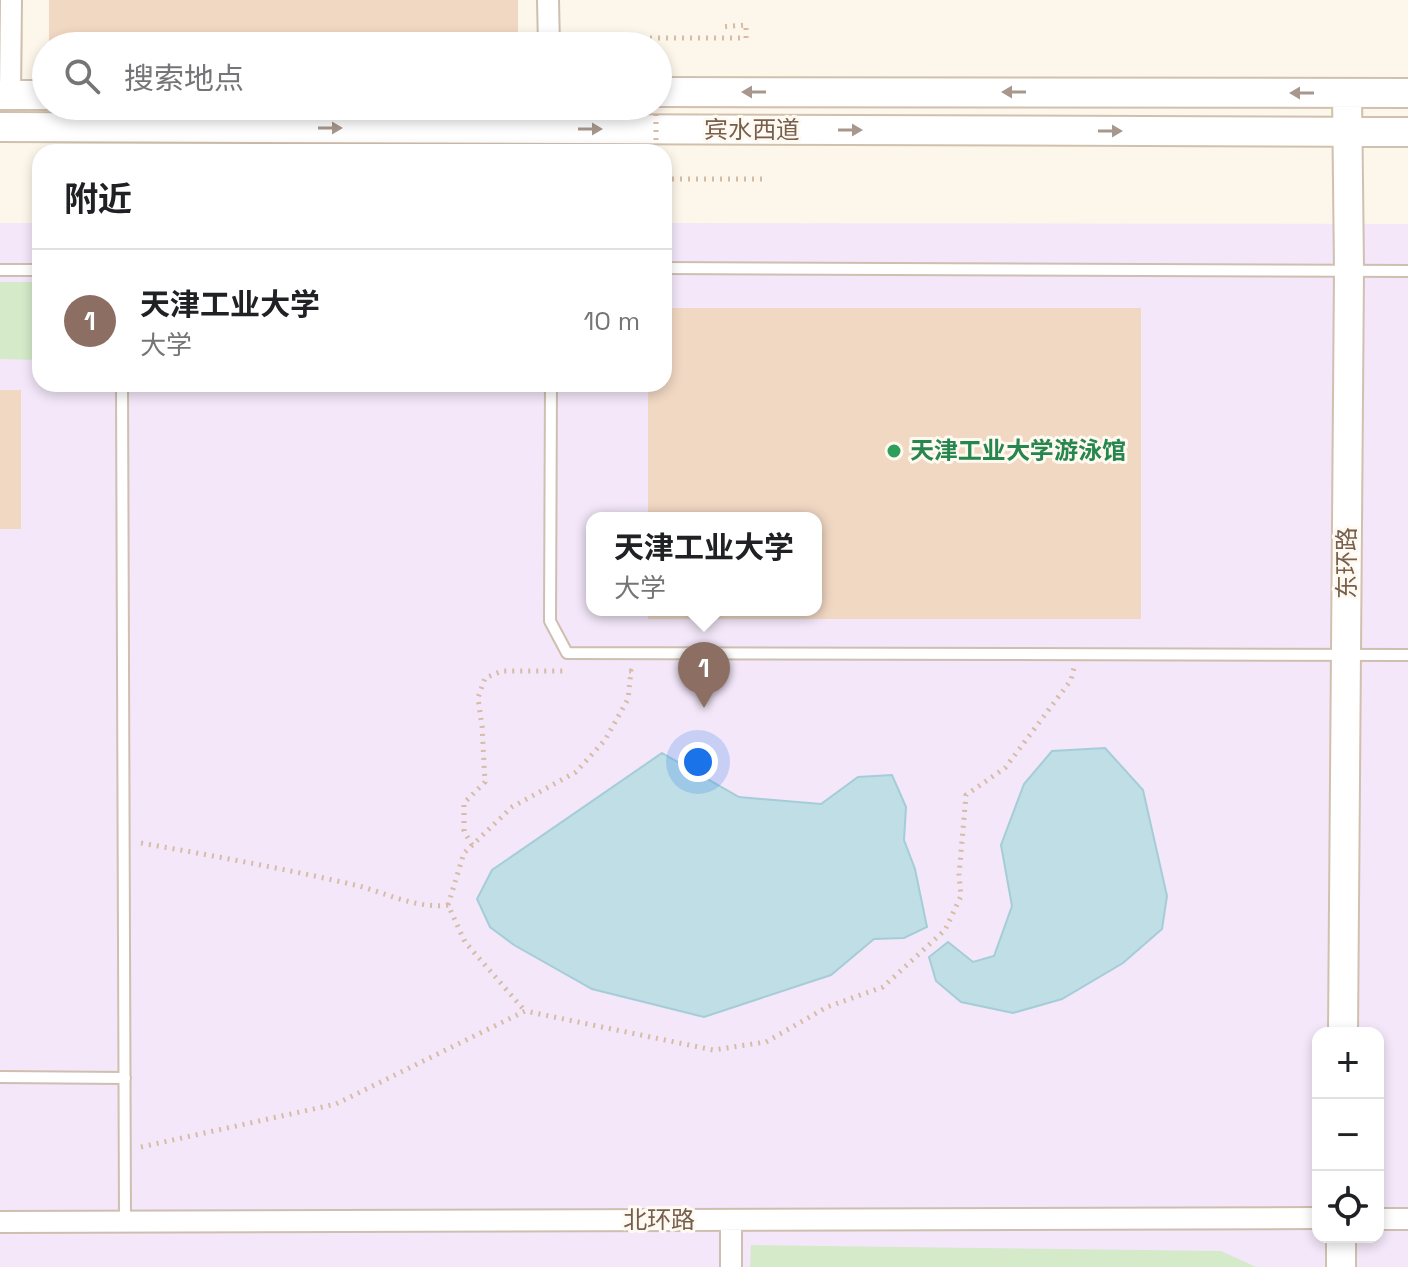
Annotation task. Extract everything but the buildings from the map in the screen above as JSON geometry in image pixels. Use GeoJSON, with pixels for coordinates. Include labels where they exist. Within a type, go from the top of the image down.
{"type":"FeatureCollection","features":[{"type":"Feature","properties":{"kind":"main road","name":"宾水西道"},"geometry":{"type":"LineString","coordinates":[[672,92],[1408,93]]}},
{"type":"Feature","properties":{"kind":"main road","name":"东环路"},"geometry":{"type":"LineString","coordinates":[[1343,1027],[1349,270],[1347,93]]}},
{"type":"Feature","properties":{"kind":"main road"},"geometry":{"type":"LineString","coordinates":[[5,95],[32,95]]}},
{"type":"Feature","properties":{"kind":"main road","name":"宾水西道"},"geometry":{"type":"LineString","coordinates":[[0,127],[1408,132]]}},
{"type":"Feature","properties":{"kind":"main road"},"geometry":{"type":"LineString","coordinates":[[1341,1243],[1341,1267]]}},
{"type":"Feature","properties":{"kind":"street"},"geometry":{"type":"LineString","coordinates":[[5,95],[11,0]]}},
{"type":"Feature","properties":{"kind":"street"},"geometry":{"type":"LineString","coordinates":[[548,0],[549,32]]}},
{"type":"Feature","properties":{"kind":"street","name":"北环路"},"geometry":{"type":"LineString","coordinates":[[0,1222],[1312,1218]]}},
{"type":"Feature","properties":{"kind":"street"},"geometry":{"type":"LineString","coordinates":[[1384,1219],[1408,1219]]}},
{"type":"Feature","properties":{"kind":"street"},"geometry":{"type":"LineString","coordinates":[[731,1220],[731,1267]]}},
{"type":"Feature","properties":{"kind":"lane"},"geometry":{"type":"LineString","coordinates":[[672,268],[1408,271]]}},
{"type":"Feature","properties":{"kind":"lane"},"geometry":{"type":"LineString","coordinates":[[0,270],[32,270]]}},
{"type":"Feature","properties":{"kind":"lane"},"geometry":{"type":"LineString","coordinates":[[122,392],[125,1221]]}},
{"type":"Feature","properties":{"kind":"lane"},"geometry":{"type":"LineString","coordinates":[[551,392],[550,621],[567,653],[1408,655]]}},
{"type":"Feature","properties":{"kind":"lane"},"geometry":{"type":"LineString","coordinates":[[0,1077],[125,1078]]}},
{"type":"Feature","properties":{"kind":"path"},"geometry":{"type":"LineString","coordinates":[[672,41],[746,38],[746,25],[720,27]]}},
{"type":"Feature","properties":{"kind":"path"},"geometry":{"type":"LineString","coordinates":[[656,120],[656,144]]}},
{"type":"Feature","properties":{"kind":"path"},"geometry":{"type":"LineString","coordinates":[[672,179],[768,179]]}},
{"type":"Feature","properties":{"kind":"path"},"geometry":{"type":"LineString","coordinates":[[617,671],[631,671],[628,699],[605,740],[576,772],[512,807],[464,853],[448,905],[465,942],[525,1011],[713,1050],[766,1042],[827,1007],[883,987],[945,930],[961,896],[959,875],[966,795],[1005,768],[1015,756],[1071,680],[1078,654]]}},
{"type":"Feature","properties":{"kind":"path"},"geometry":{"type":"LineString","coordinates":[[472,845],[464,831],[464,803],[485,782],[478,698],[485,678],[502,671],[574,671]]}},
{"type":"Feature","properties":{"kind":"path"},"geometry":{"type":"LineString","coordinates":[[124,840],[289,871],[361,887],[431,908],[448,905]]}},
{"type":"Feature","properties":{"kind":"path"},"geometry":{"type":"LineString","coordinates":[[125,1151],[336,1104],[525,1011]]}},
{"type":"Feature","properties":{"kind":"shaded area"},"geometry":{"type":"Polygon","coordinates":[[[0,223],[32,223],[32,392],[672,392],[672,223],[1408,224],[1408,1267],[0,1267],[0,223]]]}},
{"type":"Feature","properties":{"kind":"green space"},"geometry":{"type":"Polygon","coordinates":[[[0,282],[32,282],[32,360],[0,359],[0,282]]]}},
{"type":"Feature","properties":{"kind":"green space"},"geometry":{"type":"Polygon","coordinates":[[[751,1245],[1221,1251],[1256,1267],[750,1267],[751,1245]]]}},
{"type":"Feature","properties":{"kind":"water"},"geometry":{"type":"Polygon","coordinates":[[[1105,748],[1143,790],[1167,896],[1162,929],[1123,963],[1062,999],[1013,1013],[961,1002],[936,981],[929,957],[948,942],[973,962],[994,956],[1012,906],[1001,845],[1024,784],[1052,751],[1105,748]]]}},
{"type":"Feature","properties":{"kind":"water"},"geometry":{"type":"Polygon","coordinates":[[[662,753],[739,797],[821,804],[858,777],[892,775],[906,807],[904,840],[915,869],[927,927],[904,938],[874,939],[831,975],[704,1017],[592,989],[514,945],[490,927],[477,899],[492,870],[662,753]]]}},
{"type":"Feature","properties":{"kind":"place","name":"天津工业大学游泳馆"},"geometry":{"type":"Point","coordinates":[894,451]}},
{"type":"Feature","properties":{"kind":"place","name":"天津工业大学"},"geometry":{"type":"Point","coordinates":[704,708]}}]}
